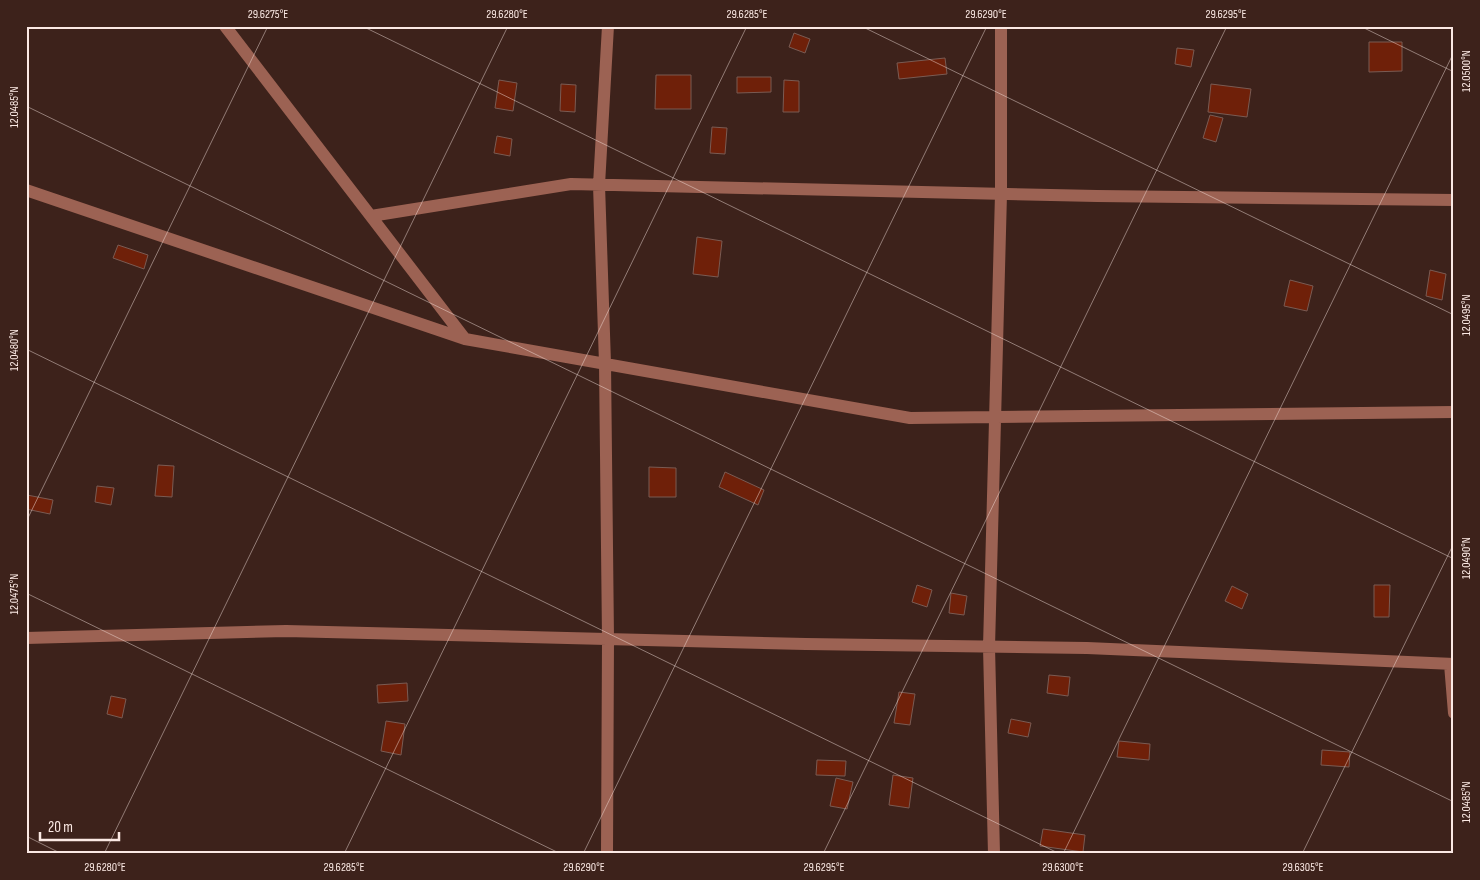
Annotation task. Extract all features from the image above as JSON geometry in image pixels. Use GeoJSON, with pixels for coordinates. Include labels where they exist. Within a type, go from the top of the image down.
{"type":"FeatureCollection","features":[{"type":"Feature","properties":{"kind":"street"},"geometry":{"type":"LineString","coordinates":[[225,26],[465,339]]}},
{"type":"Feature","properties":{"kind":"street"},"geometry":{"type":"LineString","coordinates":[[607,854],[608,639],[605,364],[600,185],[608,26]]}},
{"type":"Feature","properties":{"kind":"street"},"geometry":{"type":"LineString","coordinates":[[994,854],[988,647],[1001,194],[1000,26]]}},
{"type":"Feature","properties":{"kind":"street"},"geometry":{"type":"LineString","coordinates":[[371,216],[571,184],[1001,194],[1454,200]]}},
{"type":"Feature","properties":{"kind":"street"},"geometry":{"type":"LineString","coordinates":[[26,190],[465,339],[910,418],[1454,412]]}},
{"type":"Feature","properties":{"kind":"street"},"geometry":{"type":"LineString","coordinates":[[26,638],[286,631],[1088,648],[1452,664],[1454,713]]}},
{"type":"Feature","properties":{"kind":"building"},"geometry":{"type":"Polygon","coordinates":[[[794,33],[810,39],[805,53],[789,47],[794,33]]]}},
{"type":"Feature","properties":{"kind":"building"},"geometry":{"type":"Polygon","coordinates":[[[1369,42],[1402,42],[1402,71],[1369,72],[1369,42]]]}},
{"type":"Feature","properties":{"kind":"building"},"geometry":{"type":"Polygon","coordinates":[[[1177,48],[1194,50],[1191,67],[1175,64],[1177,48]]]}},
{"type":"Feature","properties":{"kind":"building"},"geometry":{"type":"Polygon","coordinates":[[[945,58],[947,74],[899,79],[897,63],[945,58]]]}},
{"type":"Feature","properties":{"kind":"building"},"geometry":{"type":"Polygon","coordinates":[[[656,75],[691,75],[691,109],[655,109],[656,75]]]}},
{"type":"Feature","properties":{"kind":"building"},"geometry":{"type":"Polygon","coordinates":[[[737,77],[771,77],[771,92],[737,93],[737,77]]]}},
{"type":"Feature","properties":{"kind":"building"},"geometry":{"type":"Polygon","coordinates":[[[499,80],[517,83],[513,111],[495,108],[499,80]]]}},
{"type":"Feature","properties":{"kind":"building"},"geometry":{"type":"Polygon","coordinates":[[[784,80],[799,81],[799,112],[783,112],[784,80]]]}},
{"type":"Feature","properties":{"kind":"building"},"geometry":{"type":"Polygon","coordinates":[[[561,84],[576,85],[575,112],[560,111],[561,84]]]}},
{"type":"Feature","properties":{"kind":"building"},"geometry":{"type":"Polygon","coordinates":[[[1211,84],[1251,89],[1247,117],[1208,112],[1211,84]]]}},
{"type":"Feature","properties":{"kind":"building"},"geometry":{"type":"Polygon","coordinates":[[[1210,115],[1223,118],[1216,142],[1203,138],[1210,115]]]}},
{"type":"Feature","properties":{"kind":"building"},"geometry":{"type":"Polygon","coordinates":[[[712,127],[727,128],[725,154],[710,153],[712,127]]]}},
{"type":"Feature","properties":{"kind":"building"},"geometry":{"type":"Polygon","coordinates":[[[497,136],[512,139],[510,156],[494,153],[497,136]]]}},
{"type":"Feature","properties":{"kind":"building"},"geometry":{"type":"Polygon","coordinates":[[[697,237],[722,241],[718,277],[693,274],[697,237]]]}},
{"type":"Feature","properties":{"kind":"building"},"geometry":{"type":"Polygon","coordinates":[[[118,245],[148,255],[144,269],[113,258],[118,245]]]}},
{"type":"Feature","properties":{"kind":"building"},"geometry":{"type":"Polygon","coordinates":[[[1430,270],[1446,274],[1442,300],[1426,296],[1430,270]]]}},
{"type":"Feature","properties":{"kind":"building"},"geometry":{"type":"Polygon","coordinates":[[[1290,280],[1313,286],[1307,311],[1284,306],[1290,280]]]}},
{"type":"Feature","properties":{"kind":"building"},"geometry":{"type":"Polygon","coordinates":[[[158,465],[174,466],[172,497],[155,496],[158,465]]]}},
{"type":"Feature","properties":{"kind":"building"},"geometry":{"type":"Polygon","coordinates":[[[649,467],[676,468],[676,497],[649,497],[649,467]]]}},
{"type":"Feature","properties":{"kind":"building"},"geometry":{"type":"Polygon","coordinates":[[[725,472],[764,490],[758,505],[719,487],[725,472]]]}},
{"type":"Feature","properties":{"kind":"building"},"geometry":{"type":"Polygon","coordinates":[[[97,486],[114,488],[111,505],[95,502],[97,486]]]}},
{"type":"Feature","properties":{"kind":"building"},"geometry":{"type":"Polygon","coordinates":[[[27,495],[53,500],[50,514],[26,509],[27,495]]]}},
{"type":"Feature","properties":{"kind":"building"},"geometry":{"type":"Polygon","coordinates":[[[917,585],[932,590],[927,607],[912,602],[917,585]]]}},
{"type":"Feature","properties":{"kind":"building"},"geometry":{"type":"Polygon","coordinates":[[[1374,585],[1390,585],[1389,617],[1374,617],[1374,585]]]}},
{"type":"Feature","properties":{"kind":"building"},"geometry":{"type":"Polygon","coordinates":[[[1232,586],[1248,594],[1242,609],[1225,601],[1232,586]]]}},
{"type":"Feature","properties":{"kind":"building"},"geometry":{"type":"Polygon","coordinates":[[[951,593],[967,596],[964,615],[949,613],[951,593]]]}},
{"type":"Feature","properties":{"kind":"building"},"geometry":{"type":"Polygon","coordinates":[[[1049,675],[1070,677],[1068,696],[1047,693],[1049,675]]]}},
{"type":"Feature","properties":{"kind":"building"},"geometry":{"type":"Polygon","coordinates":[[[407,683],[408,701],[378,703],[377,685],[407,683]]]}},
{"type":"Feature","properties":{"kind":"building"},"geometry":{"type":"Polygon","coordinates":[[[899,692],[915,694],[910,725],[894,723],[899,692]]]}},
{"type":"Feature","properties":{"kind":"building"},"geometry":{"type":"Polygon","coordinates":[[[111,696],[126,699],[122,718],[107,714],[111,696]]]}},
{"type":"Feature","properties":{"kind":"building"},"geometry":{"type":"Polygon","coordinates":[[[1011,719],[1031,723],[1028,737],[1008,733],[1011,719]]]}},
{"type":"Feature","properties":{"kind":"building"},"geometry":{"type":"Polygon","coordinates":[[[386,721],[405,724],[401,755],[381,751],[386,721]]]}},
{"type":"Feature","properties":{"kind":"building"},"geometry":{"type":"Polygon","coordinates":[[[1119,741],[1150,744],[1149,760],[1117,757],[1119,741]]]}},
{"type":"Feature","properties":{"kind":"building"},"geometry":{"type":"Polygon","coordinates":[[[1322,750],[1350,752],[1349,767],[1321,765],[1322,750]]]}},
{"type":"Feature","properties":{"kind":"building"},"geometry":{"type":"Polygon","coordinates":[[[817,760],[846,761],[845,776],[816,775],[817,760]]]}},
{"type":"Feature","properties":{"kind":"building"},"geometry":{"type":"Polygon","coordinates":[[[893,775],[913,778],[909,808],[889,805],[893,775]]]}},
{"type":"Feature","properties":{"kind":"building"},"geometry":{"type":"Polygon","coordinates":[[[836,778],[853,782],[847,809],[830,806],[836,778]]]}},
{"type":"Feature","properties":{"kind":"building"},"geometry":{"type":"Polygon","coordinates":[[[1043,829],[1085,835],[1083,852],[1040,846],[1043,829]]]}}]}
